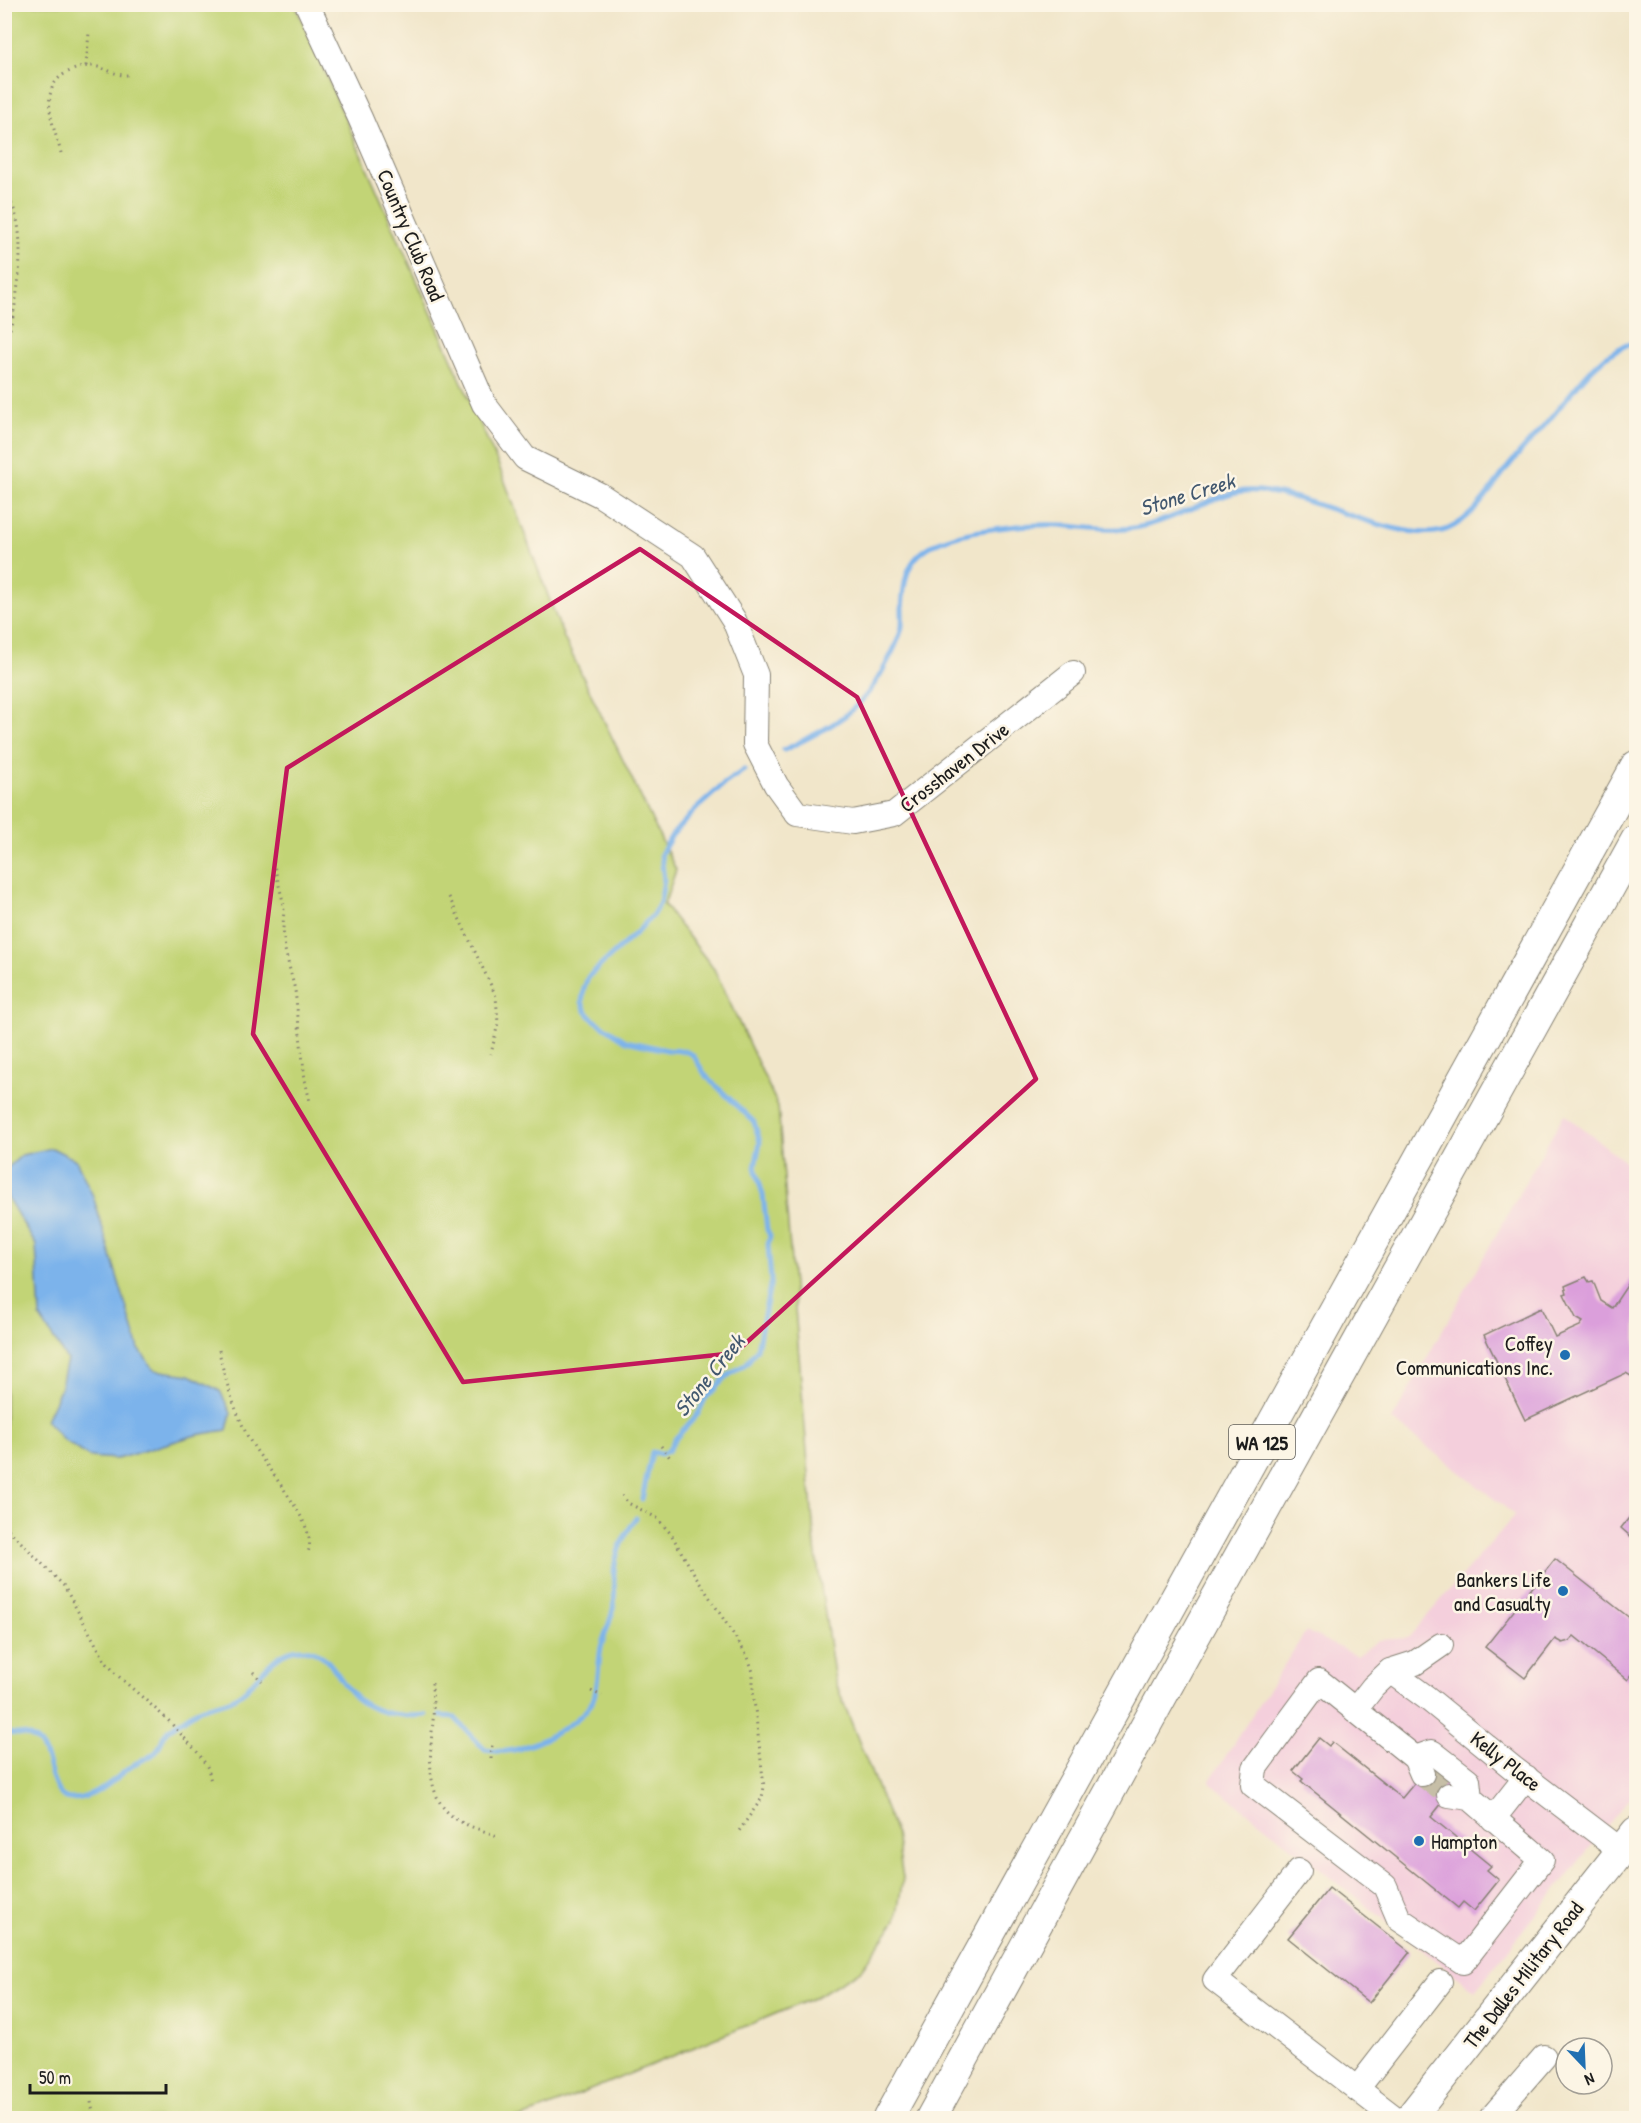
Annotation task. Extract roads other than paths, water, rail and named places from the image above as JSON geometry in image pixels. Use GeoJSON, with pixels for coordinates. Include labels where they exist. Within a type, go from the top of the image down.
{"type":"FeatureCollection","features":[{"type":"Feature","properties":{"kind":"main road","name":"WA 125"},"geometry":{"type":"LineString","coordinates":[[888,2118],[1636,766]]}},
{"type":"Feature","properties":{"kind":"main road","name":"WA 125"},"geometry":{"type":"LineString","coordinates":[[931,2118],[1636,840]]}},
{"type":"Feature","properties":{"kind":"main road","name":"The Dalles Military Road"},"geometry":{"type":"LineString","coordinates":[[1410,2118],[1629,1842]]}},
{"type":"Feature","properties":{"kind":"street","name":"Country Club Road"},"geometry":{"type":"LineString","coordinates":[[307,4],[360,118],[483,404],[525,459]]}},
{"type":"Feature","properties":{"kind":"street","name":"Crosshaven Drive"},"geometry":{"type":"LineString","coordinates":[[525,459],[600,495],[693,556],[734,621],[756,675],[755,744],[776,785],[797,814],[854,822],[894,814],[1073,674]]}},
{"type":"Feature","properties":{"kind":"street"},"geometry":{"type":"LineString","coordinates":[[1355,1710],[1373,1687],[1390,1671],[1415,1663],[1441,1645]]}},
{"type":"Feature","properties":{"kind":"street","name":"Kelly Place"},"geometry":{"type":"LineString","coordinates":[[1390,1671],[1526,1777],[1629,1842]]}},
{"type":"Feature","properties":{"kind":"street"},"geometry":{"type":"LineString","coordinates":[[1319,1680],[1355,1710],[1419,1766],[1432,1752],[1468,1780],[1459,1797],[1493,1819],[1542,1860],[1463,1962],[1399,1919],[1385,1886],[1253,1785],[1255,1768],[1319,1680]]}},
{"type":"Feature","properties":{"kind":"street"},"geometry":{"type":"LineString","coordinates":[[1493,1819],[1526,1777]]}},
{"type":"Feature","properties":{"kind":"street"},"geometry":{"type":"LineString","coordinates":[[1299,1871],[1215,1980],[1395,2118]]}},
{"type":"Feature","properties":{"kind":"street"},"geometry":{"type":"LineString","coordinates":[[1357,2089],[1440,1982]]}},
{"type":"Feature","properties":{"kind":"street"},"geometry":{"type":"LineString","coordinates":[[1491,2118],[1544,2057]]}},
{"type":"Feature","properties":{"kind":"water"},"geometry":{"type":"Polygon","coordinates":[[[52,1148],[76,1160],[93,1196],[139,1349],[154,1370],[190,1375],[220,1391],[231,1413],[227,1430],[196,1435],[117,1459],[89,1457],[62,1439],[46,1420],[60,1390],[67,1360],[40,1317],[36,1245],[7,1197],[4,1171],[22,1155],[52,1148]]]}},
{"type":"Feature","properties":{"kind":"waterway","name":"Stone Creek"},"geometry":{"type":"LineString","coordinates":[[784,750],[841,719],[868,693],[887,663],[901,631],[904,587],[910,568],[921,553],[941,541],[983,530],[1030,525],[1133,528],[1166,519],[1229,494],[1251,491],[1304,500],[1391,528],[1432,533],[1448,529],[1465,518],[1479,504],[1515,458],[1598,363],[1622,347],[1636,342]]}},
{"type":"Feature","properties":{"kind":"waterway","name":"Stone Creek"},"geometry":{"type":"LineString","coordinates":[[642,1499],[652,1452],[661,1454],[668,1451],[674,1440],[698,1414],[705,1399],[726,1377],[747,1363],[757,1349],[771,1281],[768,1245],[770,1236],[767,1230],[763,1195],[755,1167],[760,1142],[754,1122],[706,1076],[693,1055],[685,1051],[667,1050],[626,1041],[593,1019],[582,1002],[588,977],[637,932],[652,916],[660,903],[664,880],[661,854],[672,835],[696,809],[725,783],[744,770]]}},
{"type":"Feature","properties":{"kind":"waterway","name":"Stone Creek"},"geometry":{"type":"LineString","coordinates":[[440,1716],[454,1717],[485,1750],[502,1751],[530,1745],[557,1732],[581,1716],[596,1691],[601,1647],[614,1604],[616,1557],[624,1537],[636,1518]]}},
{"type":"Feature","properties":{"kind":"waterway","name":"Stone Creek"},"geometry":{"type":"LineString","coordinates":[[4,1733],[24,1735],[35,1740],[41,1746],[59,1793],[65,1798],[83,1797],[100,1790],[136,1763],[154,1754],[167,1731],[186,1717],[201,1708],[237,1697],[276,1659],[292,1650],[302,1649],[321,1655],[329,1662],[346,1687],[367,1705],[392,1714],[426,1715]]}},
{"type":"Feature","properties":{"kind":"tunnel"},"geometry":{"type":"LineString","coordinates":[[1422,1774],[1449,1795]]}},
{"type":"Feature","properties":{"kind":"place","name":"Coffey Communications Inc."},"geometry":{"type":"Point","coordinates":[1565,1355]}},
{"type":"Feature","properties":{"kind":"place","name":"Bankers Life and Casualty"},"geometry":{"type":"Point","coordinates":[1563,1591]}},
{"type":"Feature","properties":{"kind":"place","name":"Hampton"},"geometry":{"type":"Point","coordinates":[1419,1841]}}]}
